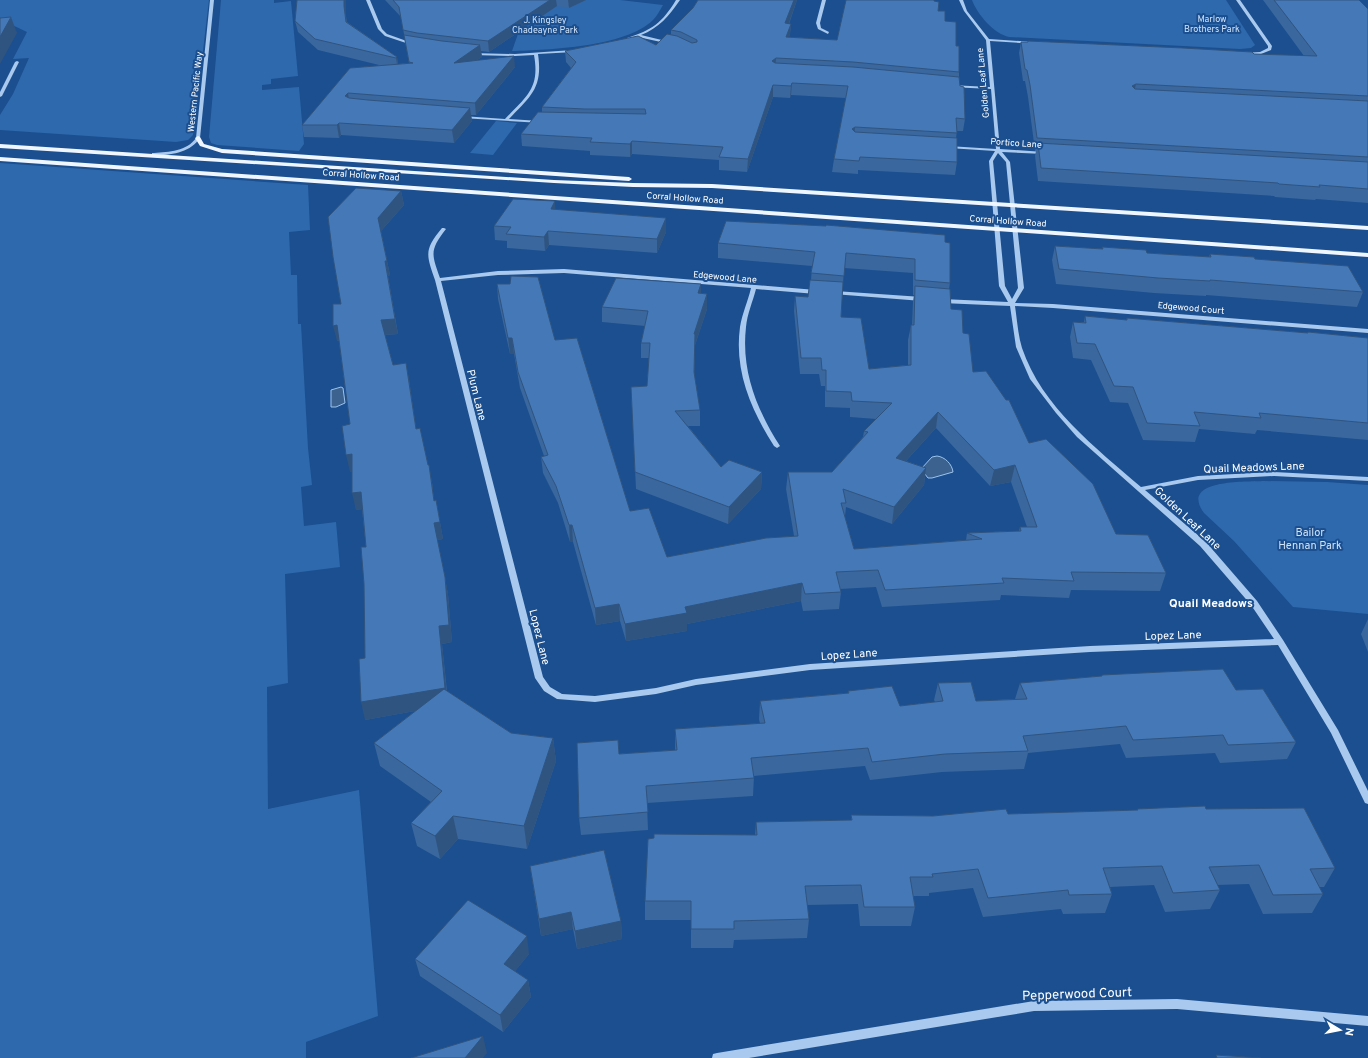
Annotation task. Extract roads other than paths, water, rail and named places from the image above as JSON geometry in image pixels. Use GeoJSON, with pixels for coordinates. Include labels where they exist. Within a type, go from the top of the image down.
{"type":"FeatureCollection","features":[{"type":"Feature","properties":{"kind":"main road"},"geometry":{"type":"LineString","coordinates":[[198,138],[202,145],[222,151],[712,186]]}},
{"type":"Feature","properties":{"kind":"main road","name":"Corral Hollow Road"},"geometry":{"type":"LineString","coordinates":[[0,146],[154,154],[567,182],[654,186],[712,186],[1368,228]]}},
{"type":"Feature","properties":{"kind":"main road"},"geometry":{"type":"LineString","coordinates":[[76,164],[75,161],[79,157],[96,151]]}},
{"type":"Feature","properties":{"kind":"main road","name":"Corral Hollow Road"},"geometry":{"type":"LineString","coordinates":[[0,159],[1368,255]]}},
{"type":"Feature","properties":{"kind":"street","name":"Western Pacific Way"},"geometry":{"type":"LineString","coordinates":[[154,154],[184,148],[194,143],[198,138],[212,0]]}},
{"type":"Feature","properties":{"kind":"street"},"geometry":{"type":"LineString","coordinates":[[368,0],[380,29],[386,35],[418,46]]}},
{"type":"Feature","properties":{"kind":"street"},"geometry":{"type":"LineString","coordinates":[[622,42],[654,29],[662,23],[678,0]]}},
{"type":"Feature","properties":{"kind":"street"},"geometry":{"type":"LineString","coordinates":[[824,0],[818,23],[819,28],[828,33]]}},
{"type":"Feature","properties":{"kind":"street","name":"Golden Leaf Lane"},"geometry":{"type":"LineString","coordinates":[[961,0],[966,12],[982,29],[988,40],[998,150],[1008,162],[1022,288],[1012,304]]}},
{"type":"Feature","properties":{"kind":"street"},"geometry":{"type":"LineString","coordinates":[[1238,0],[1270,46],[1270,48],[1265,52],[1256,54],[1238,53]]}},
{"type":"Feature","properties":{"kind":"street"},"geometry":{"type":"LineString","coordinates":[[638,36],[673,43]]}},
{"type":"Feature","properties":{"kind":"street"},"geometry":{"type":"LineString","coordinates":[[988,40],[1039,43]]}},
{"type":"Feature","properties":{"kind":"street"},"geometry":{"type":"LineString","coordinates":[[467,53],[498,55],[576,51]]}},
{"type":"Feature","properties":{"kind":"street"},"geometry":{"type":"LineString","coordinates":[[506,120],[533,90],[538,80],[539,72],[536,54]]}},
{"type":"Feature","properties":{"kind":"street"},"geometry":{"type":"LineString","coordinates":[[0,96],[17,62]]}},
{"type":"Feature","properties":{"kind":"street"},"geometry":{"type":"LineString","coordinates":[[947,85],[992,88]]}},
{"type":"Feature","properties":{"kind":"street"},"geometry":{"type":"LineString","coordinates":[[460,117],[545,122]]}},
{"type":"Feature","properties":{"kind":"street","name":"Portico Lane"},"geometry":{"type":"LineString","coordinates":[[946,147],[1052,154]]}},
{"type":"Feature","properties":{"kind":"street","name":"Golden Leaf Lane"},"geometry":{"type":"LineString","coordinates":[[998,150],[991,161],[1002,286],[1012,304],[1019,347],[1033,379],[1058,412],[1079,436],[1203,544],[1254,604],[1280,642],[1335,732],[1368,800]]}},
{"type":"Feature","properties":{"kind":"street","name":"Plum Lane"},"geometry":{"type":"LineString","coordinates":[[444,229],[432,243],[429,255],[438,280],[512,571]]}},
{"type":"Feature","properties":{"kind":"street","name":"Edgewood Lane"},"geometry":{"type":"LineString","coordinates":[[438,280],[498,273],[564,271],[754,288],[929,300]]}},
{"type":"Feature","properties":{"kind":"street"},"geometry":{"type":"LineString","coordinates":[[754,288],[743,325],[742,360],[749,394],[763,425],[777,446]]}},
{"type":"Feature","properties":{"kind":"street"},"geometry":{"type":"LineString","coordinates":[[936,300],[1012,304]]}},
{"type":"Feature","properties":{"kind":"street","name":"Edgewood Court"},"geometry":{"type":"LineString","coordinates":[[1012,304],[1368,331]]}},
{"type":"Feature","properties":{"kind":"street","name":"Quail Meadows Lane"},"geometry":{"type":"LineString","coordinates":[[1141,489],[1198,478],[1274,474],[1368,479]]}},
{"type":"Feature","properties":{"kind":"street","name":"Lopez Lane"},"geometry":{"type":"LineString","coordinates":[[512,571],[539,678],[547,689],[560,697],[595,699],[656,691],[696,682],[810,667],[1090,649],[1280,642]]}},
{"type":"Feature","properties":{"kind":"street","name":"Pepperwood Court"},"geometry":{"type":"LineString","coordinates":[[718,1058],[1034,1006],[1177,1004],[1368,1022]]}},
{"type":"Feature","properties":{"kind":"district","name":"Quail Meadows"},"geometry":{"type":"Point","coordinates":[1211,603]}},
{"type":"Feature","properties":{"kind":"park label","name":"Marlow Brothers Park"},"geometry":{"type":"Point","coordinates":[1212,24]}},
{"type":"Feature","properties":{"kind":"park label","name":"J. Kingsley Chadeayne Park"},"geometry":{"type":"Point","coordinates":[545,26]}},
{"type":"Feature","properties":{"kind":"park label","name":"Bailor Hennan Park"},"geometry":{"type":"Point","coordinates":[1310,538]}}]}
